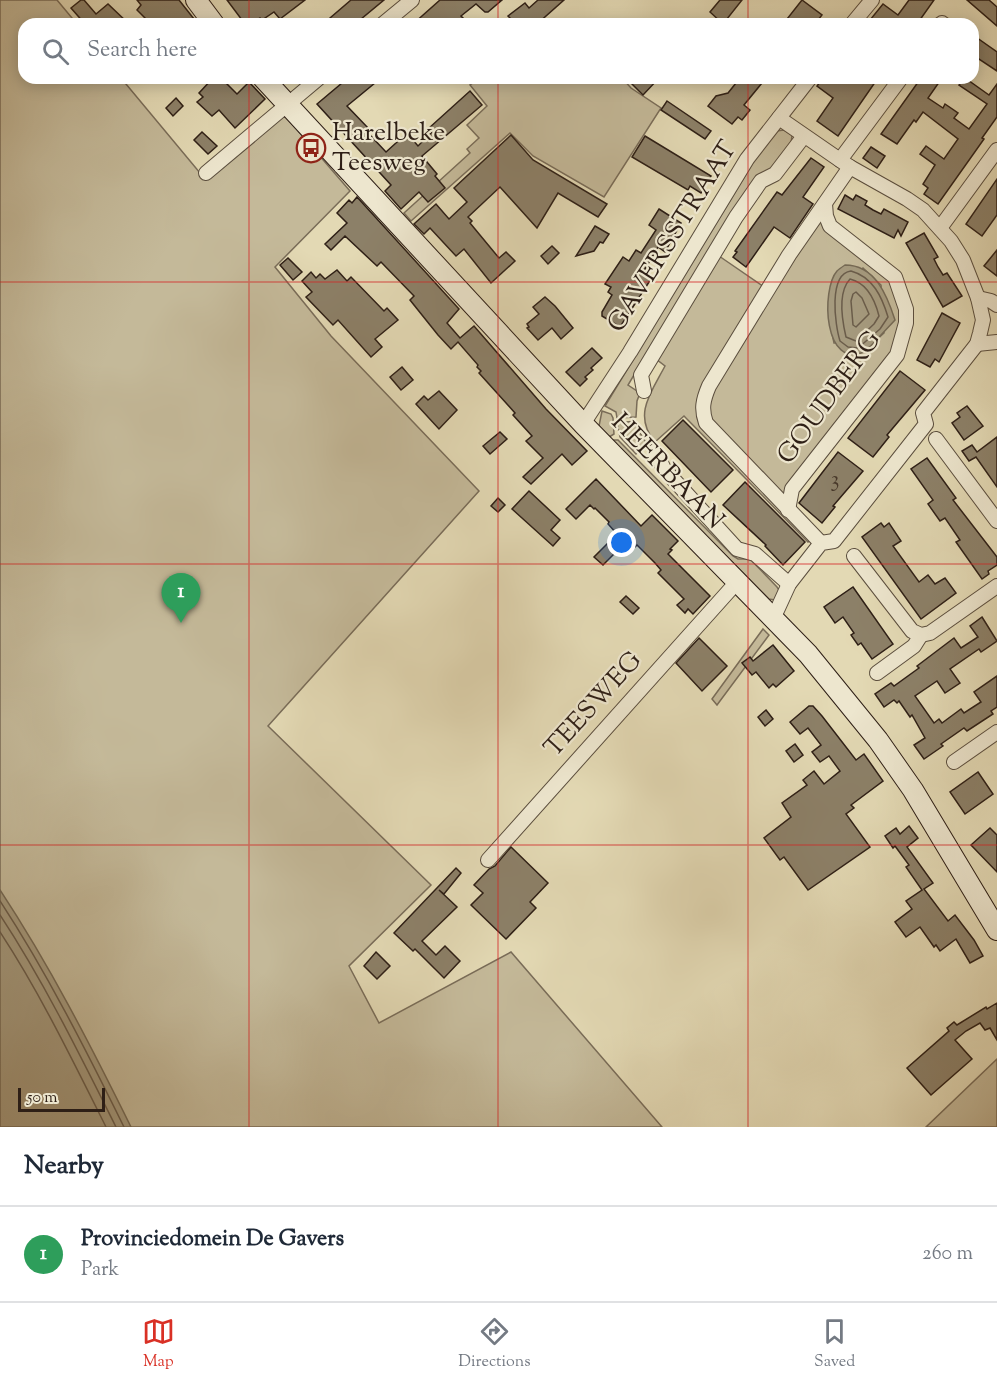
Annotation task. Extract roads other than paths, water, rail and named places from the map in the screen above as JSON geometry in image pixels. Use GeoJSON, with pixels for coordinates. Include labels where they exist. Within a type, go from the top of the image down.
{"type":"FeatureCollection","features":[{"type":"Feature","properties":{"kind":"street"},"geometry":{"type":"LineString","coordinates":[[196,0],[210,18]]}},
{"type":"Feature","properties":{"kind":"street"},"geometry":{"type":"LineString","coordinates":[[390,18],[412,0]]}},
{"type":"Feature","properties":{"kind":"street"},"geometry":{"type":"LineString","coordinates":[[857,18],[872,0]]}},
{"type":"Feature","properties":{"kind":"street","name":"HEERBAAN"},"geometry":{"type":"LineString","coordinates":[[269,84],[583,424],[736,583],[808,654],[878,740],[913,790],[995,923]]}},
{"type":"Feature","properties":{"kind":"street"},"geometry":{"type":"LineString","coordinates":[[206,173],[312,84]]}},
{"type":"Feature","properties":{"kind":"street","name":"GAVERSSTRAAT"},"geometry":{"type":"LineString","coordinates":[[583,424],[630,352],[747,159],[805,84]]}},
{"type":"Feature","properties":{"kind":"street","name":"GOUDBERG"},"geometry":{"type":"LineString","coordinates":[[821,543],[706,423],[703,402],[709,386],[789,255],[825,204],[845,164],[898,84]]}},
{"type":"Feature","properties":{"kind":"street"},"geometry":{"type":"LineString","coordinates":[[773,620],[789,584],[821,543],[834,541],[926,424],[923,413],[977,344],[983,320],[978,298],[963,260],[940,228],[923,210],[845,164],[779,118]]}},
{"type":"Feature","properties":{"kind":"street"},"geometry":{"type":"LineString","coordinates":[[644,391],[642,375],[736,217],[761,181],[775,174],[804,136]]}},
{"type":"Feature","properties":{"kind":"street"},"geometry":{"type":"LineString","coordinates":[[940,228],[997,150]]}},
{"type":"Feature","properties":{"kind":"street","name":"GOUDBERG"},"geometry":{"type":"LineString","coordinates":[[788,510],[792,489],[897,355],[906,323],[906,309],[895,277],[830,226],[825,204]]}},
{"type":"Feature","properties":{"kind":"street"},"geometry":{"type":"LineString","coordinates":[[978,298],[997,305]]}},
{"type":"Feature","properties":{"kind":"street"},"geometry":{"type":"LineString","coordinates":[[977,344],[997,342]]}},
{"type":"Feature","properties":{"kind":"street"},"geometry":{"type":"LineString","coordinates":[[936,439],[997,521]]}},
{"type":"Feature","properties":{"kind":"street"},"geometry":{"type":"LineString","coordinates":[[655,451],[664,469],[737,549],[755,554],[789,584]]}},
{"type":"Feature","properties":{"kind":"street"},"geometry":{"type":"LineString","coordinates":[[854,556],[912,631],[921,635],[930,633],[997,586]]}},
{"type":"Feature","properties":{"kind":"street","name":"TEESWEG"},"geometry":{"type":"LineString","coordinates":[[488,860],[736,583]]}},
{"type":"Feature","properties":{"kind":"street"},"geometry":{"type":"LineString","coordinates":[[877,673],[914,646],[921,635]]}},
{"type":"Feature","properties":{"kind":"street"},"geometry":{"type":"LineString","coordinates":[[954,762],[997,732]]}},
{"type":"Feature","properties":{"kind":"water"},"geometry":{"type":"Polygon","coordinates":[[[845,265],[855,266],[872,276],[884,292],[895,320],[866,351],[852,354],[841,350],[829,326],[829,294],[832,280],[837,271],[845,265]]]}},
{"type":"Feature","properties":{"kind":"water"},"geometry":{"type":"Polygon","coordinates":[[[0,890],[69,1007],[131,1127],[0,1127],[0,890]]]}},
{"type":"Feature","properties":{"kind":"place","name":"Harelbeke Teesweg"},"geometry":{"type":"Point","coordinates":[311,148]}},
{"type":"Feature","properties":{"kind":"place","name":"Provinciedomein De Gavers"},"geometry":{"type":"Point","coordinates":[181,623]}}]}
